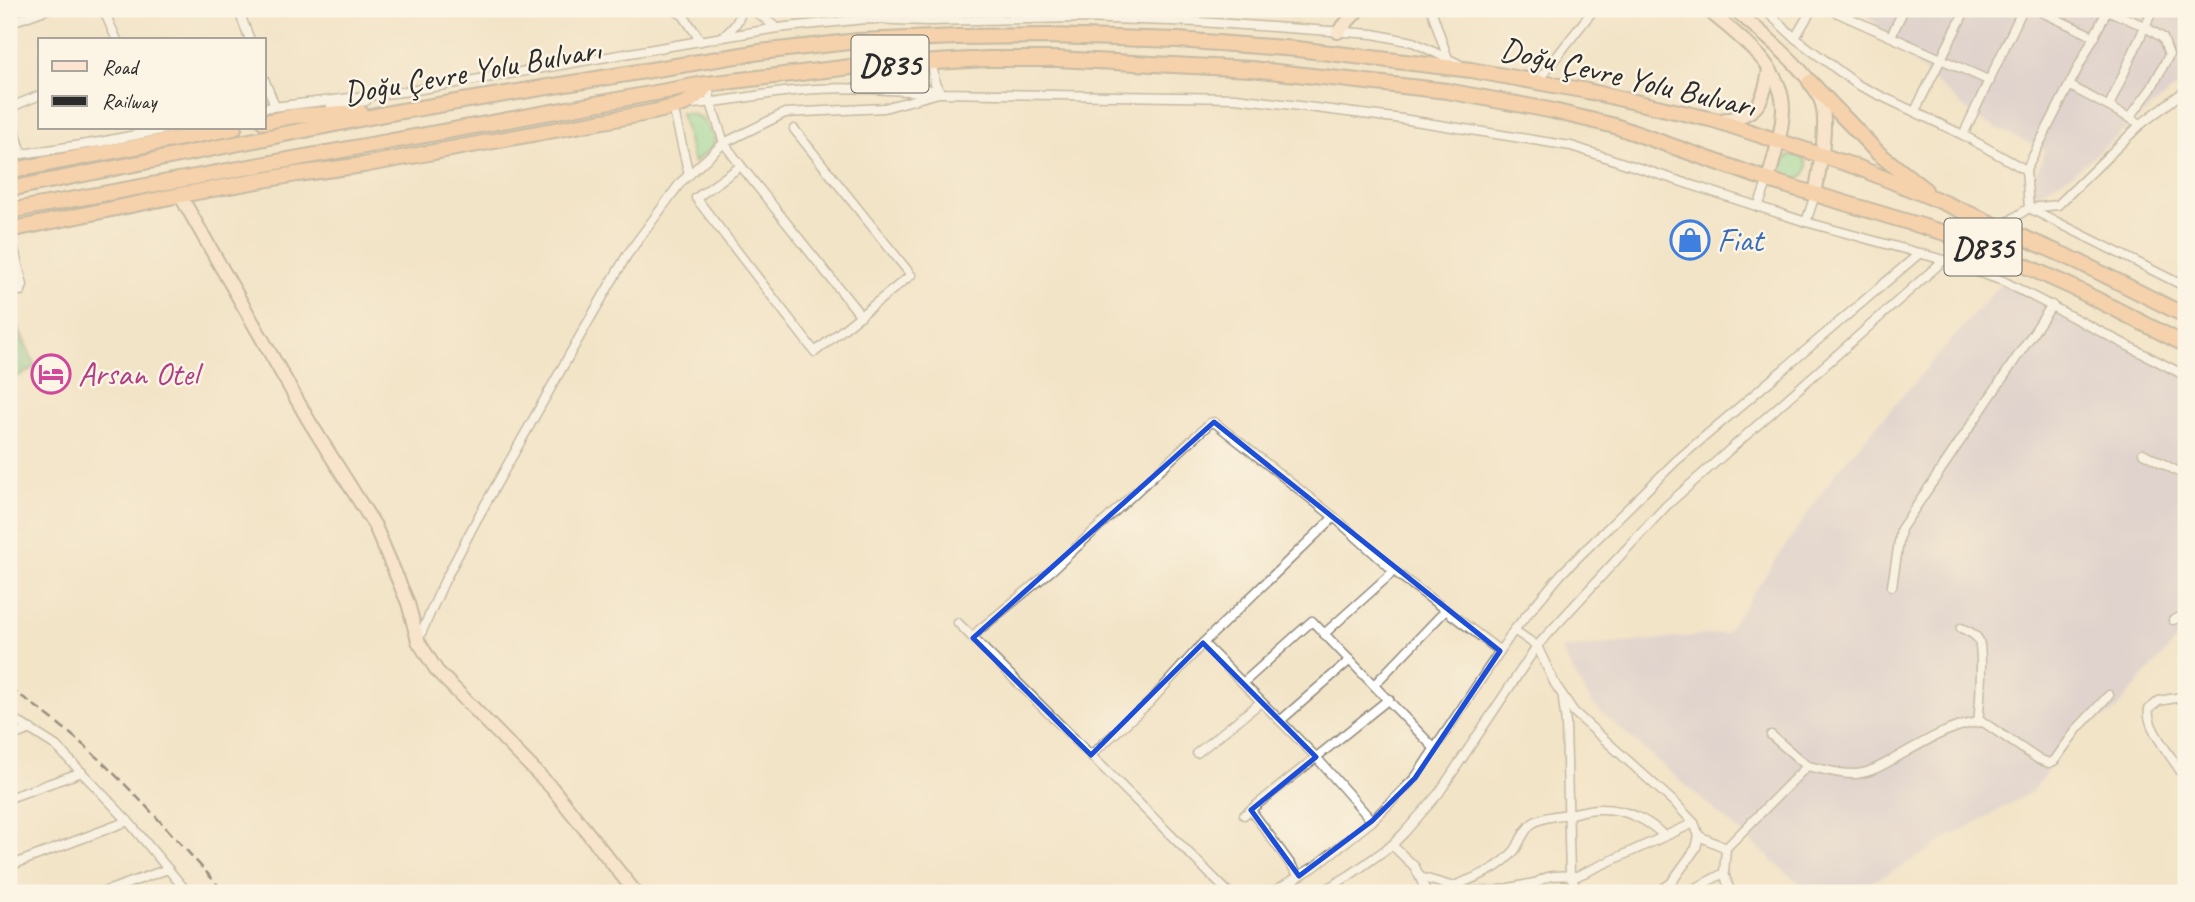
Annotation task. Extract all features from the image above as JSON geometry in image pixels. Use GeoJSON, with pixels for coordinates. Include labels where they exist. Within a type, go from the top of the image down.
{"type":"FeatureCollection","features":[{"type":"Feature","properties":{"kind":"highway","name":"Doğu Çevre Yolu Bulvarı"},"geometry":{"type":"LineString","coordinates":[[9,189],[390,113],[668,65],[760,52],[905,38],[1003,36],[1190,40],[1297,49],[1471,70],[1537,82],[1714,120],[1779,141]]}},
{"type":"Feature","properties":{"kind":"highway","name":"Doğu Çevre Yolu Bulvarı"},"geometry":{"type":"LineString","coordinates":[[9,211],[708,84],[851,67],[987,59],[1182,64],[1263,70],[1447,91],[1549,110],[1615,126],[1769,180]]}},
{"type":"Feature","properties":{"kind":"highway"},"geometry":{"type":"LineString","coordinates":[[1810,82],[1878,153],[1940,201]]}},
{"type":"Feature","properties":{"kind":"highway"},"geometry":{"type":"LineString","coordinates":[[9,230],[180,195],[363,165],[679,106],[696,99],[708,84]]}},
{"type":"Feature","properties":{"kind":"highway"},"geometry":{"type":"LineString","coordinates":[[266,122],[294,116],[345,112],[390,113]]}},
{"type":"Feature","properties":{"kind":"highway"},"geometry":{"type":"LineString","coordinates":[[9,172],[224,130]]}},
{"type":"Feature","properties":{"kind":"highway","name":"D835"},"geometry":{"type":"LineString","coordinates":[[1779,141],[1857,167],[1940,201],[2077,261],[2186,316]]}},
{"type":"Feature","properties":{"kind":"highway","name":"D835"},"geometry":{"type":"LineString","coordinates":[[1769,180],[1981,246],[2072,287],[2186,345]]}},
{"type":"Feature","properties":{"kind":"main road"},"geometry":{"type":"LineString","coordinates":[[1338,32],[1359,9]]}},
{"type":"Feature","properties":{"kind":"main road"},"geometry":{"type":"LineString","coordinates":[[1707,9],[1751,49],[1779,85],[1783,109],[1779,141],[1769,180]]}},
{"type":"Feature","properties":{"kind":"main road"},"geometry":{"type":"LineString","coordinates":[[1734,9],[1785,55],[1810,82],[1823,108],[1822,156],[1815,195]]}},
{"type":"Feature","properties":{"kind":"main road"},"geometry":{"type":"LineString","coordinates":[[1714,120],[1736,119],[1753,110],[1765,93],[1769,69]]}},
{"type":"Feature","properties":{"kind":"main road"},"geometry":{"type":"LineString","coordinates":[[180,195],[309,421],[375,526],[408,603],[418,641],[437,671],[551,788],[636,893]]}},
{"type":"Feature","properties":{"kind":"street"},"geometry":{"type":"LineString","coordinates":[[9,23],[48,9]]}},
{"type":"Feature","properties":{"kind":"street"},"geometry":{"type":"LineString","coordinates":[[103,9],[116,38]]}},
{"type":"Feature","properties":{"kind":"street"},"geometry":{"type":"LineString","coordinates":[[237,9],[249,38]]}},
{"type":"Feature","properties":{"kind":"street"},"geometry":{"type":"LineString","coordinates":[[672,9],[683,15],[701,41]]}},
{"type":"Feature","properties":{"kind":"street"},"geometry":{"type":"LineString","coordinates":[[723,37],[735,26],[742,9]]}},
{"type":"Feature","properties":{"kind":"street"},"geometry":{"type":"LineString","coordinates":[[752,9],[777,28]]}},
{"type":"Feature","properties":{"kind":"street"},"geometry":{"type":"LineString","coordinates":[[858,9],[864,19]]}},
{"type":"Feature","properties":{"kind":"street"},"geometry":{"type":"LineString","coordinates":[[930,9],[934,21]]}},
{"type":"Feature","properties":{"kind":"street"},"geometry":{"type":"LineString","coordinates":[[1431,9],[1448,59]]}},
{"type":"Feature","properties":{"kind":"street"},"geometry":{"type":"LineString","coordinates":[[1537,82],[1594,9]]}},
{"type":"Feature","properties":{"kind":"street"},"geometry":{"type":"LineString","coordinates":[[1764,9],[1795,37],[1858,85],[1963,135],[2026,170]]}},
{"type":"Feature","properties":{"kind":"street"},"geometry":{"type":"LineString","coordinates":[[1795,37],[1812,9]]}},
{"type":"Feature","properties":{"kind":"street"},"geometry":{"type":"LineString","coordinates":[[1829,9],[1990,81]]}},
{"type":"Feature","properties":{"kind":"street"},"geometry":{"type":"LineString","coordinates":[[1891,36],[1904,9]]}},
{"type":"Feature","properties":{"kind":"street"},"geometry":{"type":"LineString","coordinates":[[1915,111],[1966,9]]}},
{"type":"Feature","properties":{"kind":"street"},"geometry":{"type":"LineString","coordinates":[[1963,135],[2023,9]]}},
{"type":"Feature","properties":{"kind":"street"},"geometry":{"type":"LineString","coordinates":[[2035,9],[2095,37]]}},
{"type":"Feature","properties":{"kind":"street"},"geometry":{"type":"LineString","coordinates":[[2029,208],[2026,170],[2108,9],[2163,38],[2169,55],[2151,89],[2130,117]]}},
{"type":"Feature","properties":{"kind":"street"},"geometry":{"type":"LineString","coordinates":[[2109,106],[2153,9]]}},
{"type":"Feature","properties":{"kind":"street"},"geometry":{"type":"LineString","coordinates":[[294,116],[410,91],[723,37],[864,19],[1200,22],[1373,34],[1413,42],[1471,70]]}},
{"type":"Feature","properties":{"kind":"street"},"geometry":{"type":"LineString","coordinates":[[932,62],[935,83],[941,93]]}},
{"type":"Feature","properties":{"kind":"street","name":"Doğu Çevre Yolu Bulvarı"},"geometry":{"type":"LineString","coordinates":[[851,67],[941,93],[1236,98],[1402,119],[1571,146],[1758,207],[1944,260],[2003,281],[2186,376]]}},
{"type":"Feature","properties":{"kind":"street"},"geometry":{"type":"LineString","coordinates":[[266,84],[275,106]]}},
{"type":"Feature","properties":{"kind":"street"},"geometry":{"type":"LineString","coordinates":[[708,84],[724,143],[861,316]]}},
{"type":"Feature","properties":{"kind":"street"},"geometry":{"type":"LineString","coordinates":[[2070,86],[2141,124]]}},
{"type":"Feature","properties":{"kind":"street"},"geometry":{"type":"LineString","coordinates":[[689,175],[679,106],[804,90],[859,89],[941,93]]}},
{"type":"Feature","properties":{"kind":"street"},"geometry":{"type":"LineString","coordinates":[[2000,227],[2029,208],[2058,205],[2141,124],[2186,90]]}},
{"type":"Feature","properties":{"kind":"street"},"geometry":{"type":"LineString","coordinates":[[266,108],[410,91]]}},
{"type":"Feature","properties":{"kind":"street"},"geometry":{"type":"LineString","coordinates":[[418,641],[444,582],[477,519],[621,265],[681,182],[724,143],[785,113],[884,108],[941,93]]}},
{"type":"Feature","properties":{"kind":"street"},"geometry":{"type":"LineString","coordinates":[[22,154],[9,108],[38,96]]}},
{"type":"Feature","properties":{"kind":"street"},"geometry":{"type":"LineString","coordinates":[[741,166],[696,198],[815,352],[911,275],[794,129]]}},
{"type":"Feature","properties":{"kind":"street"},"geometry":{"type":"LineString","coordinates":[[9,156],[100,142],[152,130]]}},
{"type":"Feature","properties":{"kind":"street"},"geometry":{"type":"LineString","coordinates":[[1758,207],[1769,180]]}},
{"type":"Feature","properties":{"kind":"street"},"geometry":{"type":"LineString","coordinates":[[1806,222],[1815,195]]}},
{"type":"Feature","properties":{"kind":"street"},"geometry":{"type":"LineString","coordinates":[[2029,208],[2186,287]]}},
{"type":"Feature","properties":{"kind":"street"},"geometry":{"type":"LineString","coordinates":[[9,230],[23,285],[21,291]]}},
{"type":"Feature","properties":{"kind":"street"},"geometry":{"type":"LineString","coordinates":[[1271,893],[1314,867],[1372,821],[1415,778],[1514,630],[1562,573],[1676,461],[1920,253]]}},
{"type":"Feature","properties":{"kind":"street"},"geometry":{"type":"LineString","coordinates":[[1320,893],[1392,845],[1439,793],[1537,646],[1666,506],[1944,260]]}},
{"type":"Feature","properties":{"kind":"street"},"geometry":{"type":"LineString","coordinates":[[1892,586],[1901,529],[2052,305]]}},
{"type":"Feature","properties":{"kind":"street"},"geometry":{"type":"LineString","coordinates":[[973,638],[1214,422],[1334,517],[1394,571],[1500,651]]}},
{"type":"Feature","properties":{"kind":"street"},"geometry":{"type":"LineString","coordinates":[[2143,453],[2186,476]]}},
{"type":"Feature","properties":{"kind":"street"},"geometry":{"type":"LineString","coordinates":[[1091,755],[1149,703],[1203,643],[1334,517]]}},
{"type":"Feature","properties":{"kind":"street"},"geometry":{"type":"LineString","coordinates":[[1324,634],[1394,571]]}},
{"type":"Feature","properties":{"kind":"street"},"geometry":{"type":"LineString","coordinates":[[1375,684],[1445,611]]}},
{"type":"Feature","properties":{"kind":"street"},"geometry":{"type":"LineString","coordinates":[[2173,620],[2183,616],[2186,611]]}},
{"type":"Feature","properties":{"kind":"street"},"geometry":{"type":"LineString","coordinates":[[1243,683],[1312,621],[1435,749]]}},
{"type":"Feature","properties":{"kind":"street"},"geometry":{"type":"LineString","coordinates":[[958,623],[1229,893]]}},
{"type":"Feature","properties":{"kind":"street"},"geometry":{"type":"LineString","coordinates":[[1961,628],[1973,634],[1979,642],[1978,722]]}},
{"type":"Feature","properties":{"kind":"street"},"geometry":{"type":"LineString","coordinates":[[1514,630],[1537,646],[1562,696],[1574,712],[1693,823],[1699,836],[1696,848],[1671,883],[1656,893]]}},
{"type":"Feature","properties":{"kind":"street"},"geometry":{"type":"LineString","coordinates":[[1203,643],[1316,757],[1372,821]]}},
{"type":"Feature","properties":{"kind":"street"},"geometry":{"type":"LineString","coordinates":[[1280,721],[1350,660]]}},
{"type":"Feature","properties":{"kind":"street"},"geometry":{"type":"LineString","coordinates":[[1770,735],[1807,766],[1857,774],[1879,767],[1948,731],[1983,722],[2038,759],[2049,763],[2054,761],[2078,728],[2109,695]]}},
{"type":"Feature","properties":{"kind":"street"},"geometry":{"type":"LineString","coordinates":[[1562,696],[1566,724],[1570,875],[1578,893]]}},
{"type":"Feature","properties":{"kind":"street"},"geometry":{"type":"LineString","coordinates":[[2186,696],[2159,701],[2149,709],[2148,716],[2150,724],[2186,780]]}},
{"type":"Feature","properties":{"kind":"street"},"geometry":{"type":"LineString","coordinates":[[1299,876],[1247,813],[1389,699]]}},
{"type":"Feature","properties":{"kind":"street"},"geometry":{"type":"LineString","coordinates":[[1197,753],[1261,702]]}},
{"type":"Feature","properties":{"kind":"street"},"geometry":{"type":"LineString","coordinates":[[9,716],[55,746],[82,772],[128,821],[188,893]]}},
{"type":"Feature","properties":{"kind":"street"},"geometry":{"type":"LineString","coordinates":[[9,737],[31,729]]}},
{"type":"Feature","properties":{"kind":"street"},"geometry":{"type":"LineString","coordinates":[[1728,893],[1724,873],[1726,848],[1807,766]]}},
{"type":"Feature","properties":{"kind":"street"},"geometry":{"type":"LineString","coordinates":[[9,798],[82,772]]}},
{"type":"Feature","properties":{"kind":"street"},"geometry":{"type":"LineString","coordinates":[[1451,887],[1479,877],[1502,863],[1534,823],[1559,815],[1602,808],[1633,814],[1664,836]]}},
{"type":"Feature","properties":{"kind":"street"},"geometry":{"type":"LineString","coordinates":[[9,866],[128,821]]}},
{"type":"Feature","properties":{"kind":"street"},"geometry":{"type":"LineString","coordinates":[[1524,893],[1545,877],[1556,874],[1577,876],[1693,823]]}},
{"type":"Feature","properties":{"kind":"street"},"geometry":{"type":"LineString","coordinates":[[1699,836],[1726,848]]}},
{"type":"Feature","properties":{"kind":"street"},"geometry":{"type":"LineString","coordinates":[[1392,845],[1415,867],[1427,893]]}},
{"type":"Feature","properties":{"kind":"street"},"geometry":{"type":"LineString","coordinates":[[101,893],[168,869]]}},
{"type":"Feature","properties":{"kind":"street"},"geometry":{"type":"LineString","coordinates":[[1686,893],[1724,873]]}},
{"type":"Feature","properties":{"kind":"street"},"geometry":{"type":"LineString","coordinates":[[1420,877],[1468,891],[1495,891],[1536,882]]}},
{"type":"Feature","properties":{"kind":"highlighted area"},"geometry":{"type":"Polygon","coordinates":[[[1214,422],[1500,651],[1415,778],[1372,821],[1299,876],[1251,810],[1316,757],[1203,643],[1091,755],[973,638],[1214,422]]]}},
{"type":"Feature","properties":{"kind":"shaded area"},"geometry":{"type":"Polygon","coordinates":[[[1860,9],[2186,9],[2186,83],[2169,93],[2072,174],[2028,199],[2045,150],[1979,120],[1929,77],[1860,9]]]}},
{"type":"Feature","properties":{"kind":"shaded area"},"geometry":{"type":"Polygon","coordinates":[[[2003,281],[2186,376],[2186,624],[2178,638],[2113,713],[2078,728],[2033,791],[1900,868],[1847,893],[1814,893],[1794,879],[1593,705],[1560,649],[1726,633],[1836,472],[2003,281]]]}},
{"type":"Feature","properties":{"kind":"green space"},"geometry":{"type":"Polygon","coordinates":[[[681,113],[699,117],[715,140],[714,145],[694,163],[681,113]]]}},
{"type":"Feature","properties":{"kind":"green space"},"geometry":{"type":"Polygon","coordinates":[[[1795,155],[1804,158],[1807,167],[1804,176],[1795,179],[1786,176],[1783,167],[1786,158],[1795,155]]]}},
{"type":"Feature","properties":{"kind":"green space"},"geometry":{"type":"Polygon","coordinates":[[[17,325],[36,367],[9,381],[9,329],[17,325]]]}},
{"type":"Feature","properties":{"kind":"railway"},"geometry":{"type":"LineString","coordinates":[[9,688],[40,709],[97,757],[225,893]]}},
{"type":"Feature","properties":{"kind":"place","name":"Fiat"},"geometry":{"type":"Point","coordinates":[1690,240]}},
{"type":"Feature","properties":{"kind":"place","name":"Arsan Otel"},"geometry":{"type":"Point","coordinates":[51,374]}}]}
